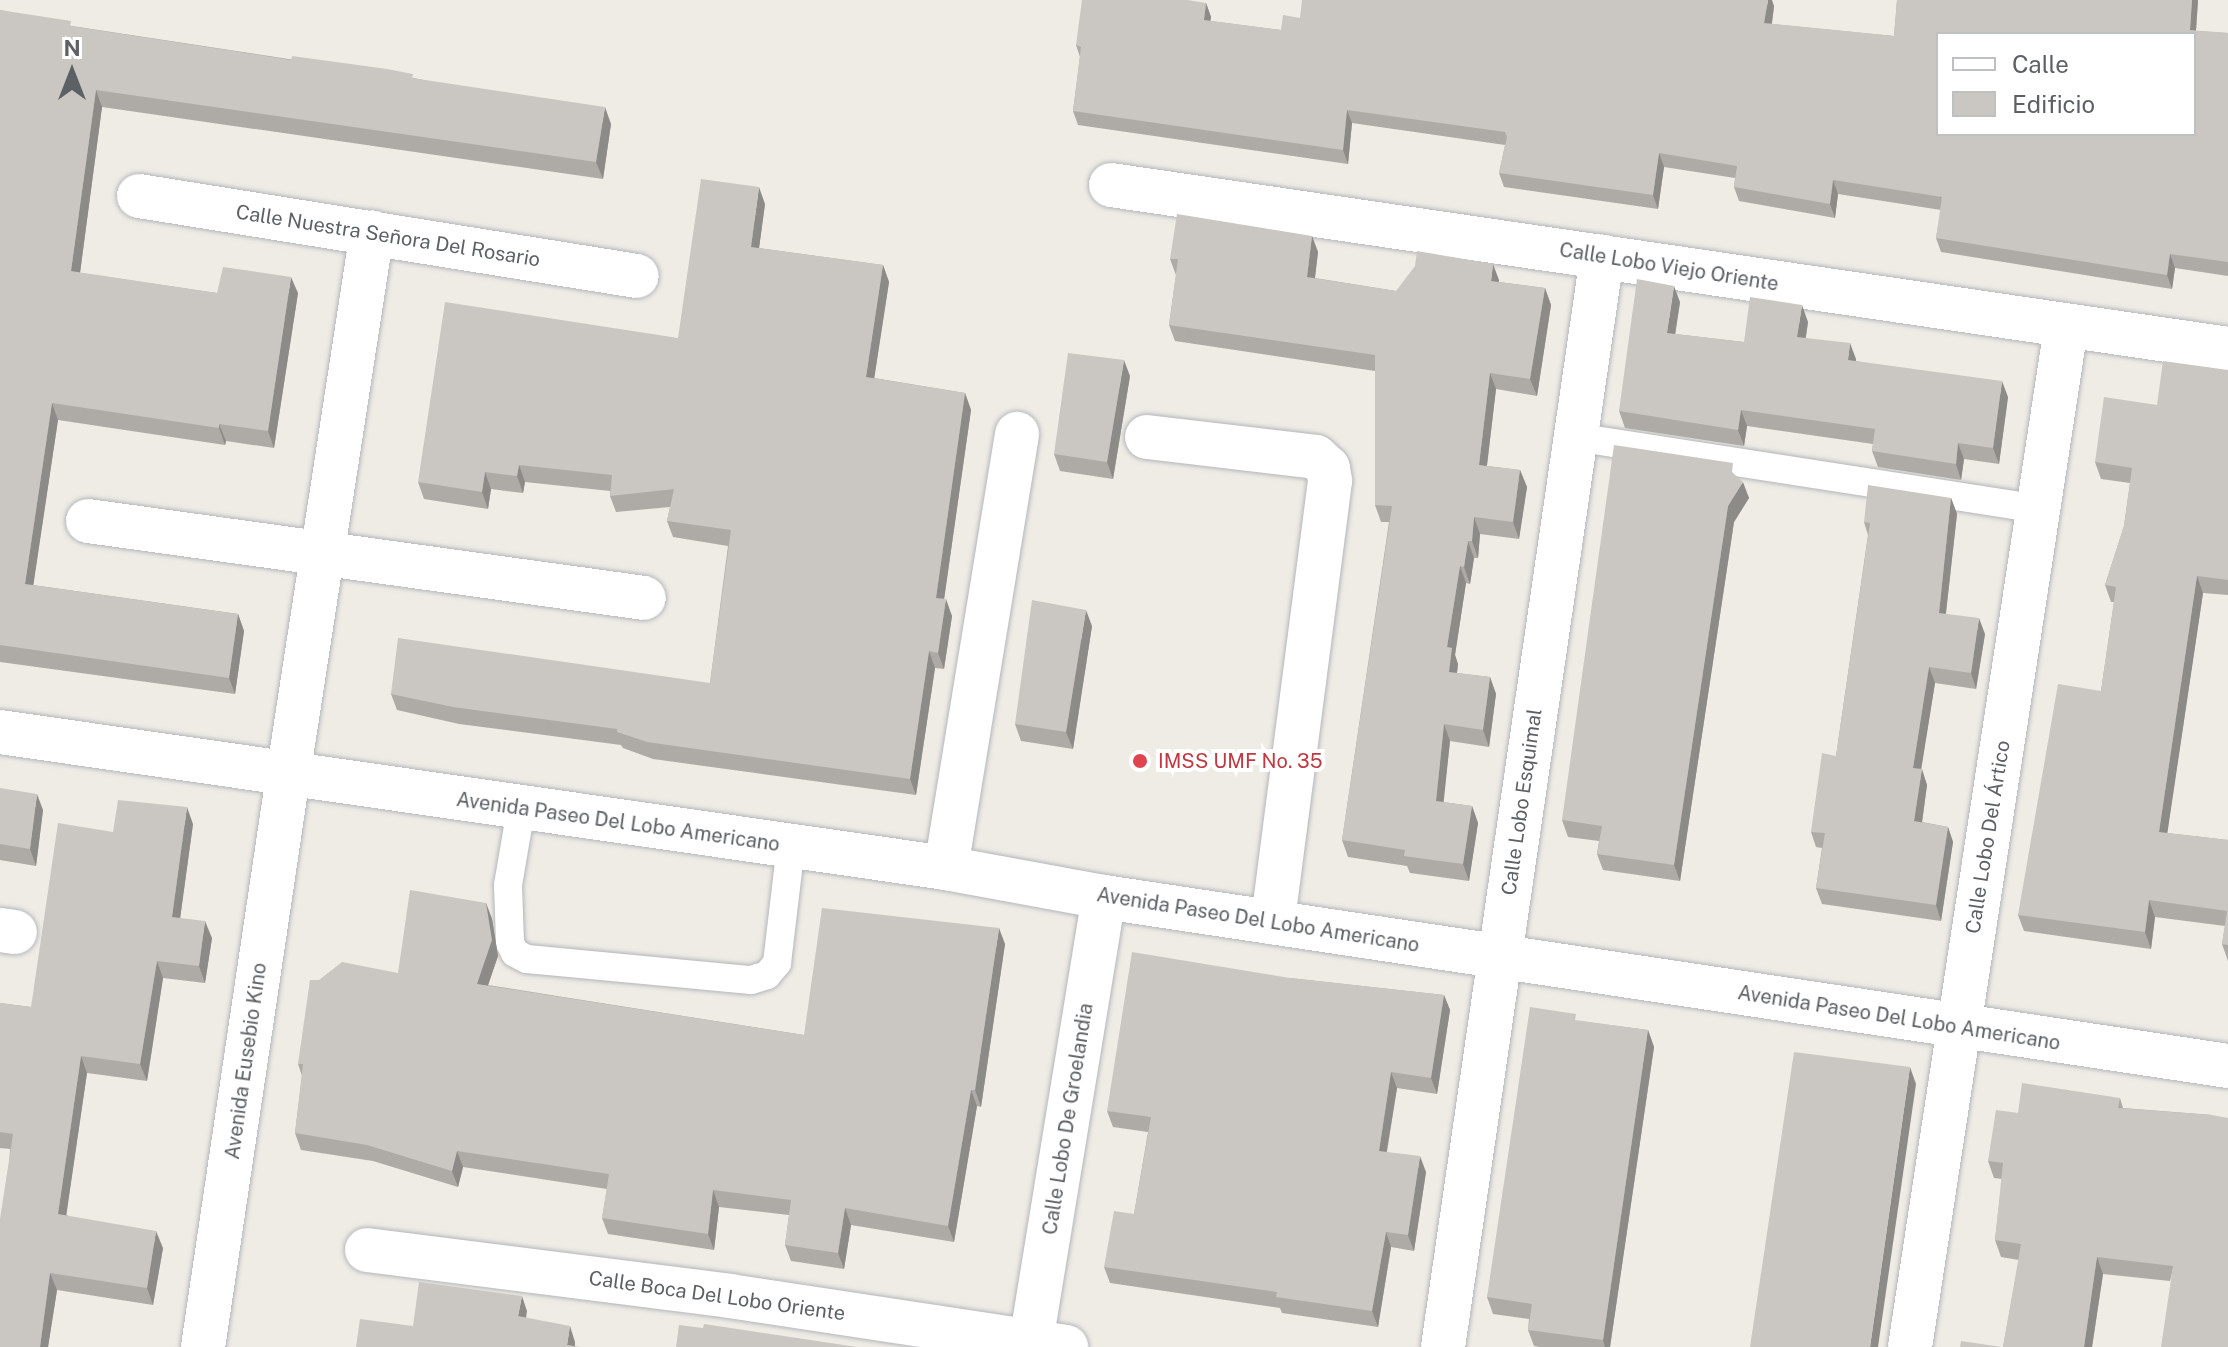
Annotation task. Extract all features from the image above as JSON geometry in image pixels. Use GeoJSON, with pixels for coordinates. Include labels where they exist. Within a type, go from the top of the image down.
{"type":"FeatureCollection","features":[{"type":"Feature","properties":{"kind":"street","name":"Calle Lobo Viejo Oriente"},"geometry":{"type":"LineString","coordinates":[[1111,185],[2228,349]]}},
{"type":"Feature","properties":{"kind":"street","name":"Calle Nuestra Señora Del Rosario"},"geometry":{"type":"LineString","coordinates":[[139,196],[637,276]]}},
{"type":"Feature","properties":{"kind":"street","name":"Avenida Eusebio Kino"},"geometry":{"type":"LineString","coordinates":[[203,1347],[372,232]]}},
{"type":"Feature","properties":{"kind":"street","name":"Calle Lobo Esquimal"},"geometry":{"type":"LineString","coordinates":[[1443,1347],[1602,257]]}},
{"type":"Feature","properties":{"kind":"street","name":"Calle Lobo Del Ártico"},"geometry":{"type":"LineString","coordinates":[[1910,1347],[2066,327]]}},
{"type":"Feature","properties":{"kind":"street"},"geometry":{"type":"LineString","coordinates":[[946,868],[1017,434]]}},
{"type":"Feature","properties":{"kind":"street"},"geometry":{"type":"LineString","coordinates":[[1147,437],[1316,457],[1328,468],[1330,481],[1273,922]]}},
{"type":"Feature","properties":{"kind":"street"},"geometry":{"type":"LineString","coordinates":[[88,521],[644,598]]}},
{"type":"Feature","properties":{"kind":"street","name":"Avenida Paseo Del Lobo Americano"},"geometry":{"type":"LineString","coordinates":[[0,732],[288,776],[946,868],[1104,897],[1959,1028],[2228,1066]]}},
{"type":"Feature","properties":{"kind":"street","name":"Calle Lobo De Groelandia"},"geometry":{"type":"LineString","coordinates":[[1049,1344],[1104,897]]}},
{"type":"Feature","properties":{"kind":"street","name":"Calle Boca Del Lobo Oriente"},"geometry":{"type":"LineString","coordinates":[[367,1250],[730,1296],[1049,1344]]}},
{"type":"Feature","properties":{"kind":"lane"},"geometry":{"type":"LineString","coordinates":[[1575,437],[2039,509]]}},
{"type":"Feature","properties":{"kind":"lane"},"geometry":{"type":"LineString","coordinates":[[521,809],[508,885],[510,943],[515,953],[527,959],[751,980],[767,975],[777,963],[791,846]]}},
{"type":"Feature","properties":{"kind":"building"},"geometry":{"type":"Polygon","coordinates":[[[1082,0],[1187,0],[1206,3],[1204,20],[1281,30],[1283,15],[1300,18],[1302,0],[1768,0],[1764,23],[1894,36],[1897,0],[2192,0],[2190,30],[2228,33],[2228,262],[2170,254],[2167,275],[1936,238],[1942,197],[1833,180],[1830,204],[1734,187],[1737,166],[1659,153],[1653,195],[1499,173],[1507,137],[1505,132],[1347,110],[1343,150],[1073,111],[1081,47],[1076,45],[1082,0]]]}},
{"type":"Feature","properties":{"kind":"building"},"geometry":{"type":"Polygon","coordinates":[[[0,10],[71,21],[70,26],[291,60],[292,56],[387,69],[413,74],[412,78],[605,107],[596,162],[96,90],[71,271],[217,293],[223,267],[291,277],[268,431],[219,424],[219,428],[52,403],[25,584],[238,614],[229,678],[0,645],[0,10]]]}},
{"type":"Feature","properties":{"kind":"building"},"geometry":{"type":"Polygon","coordinates":[[[701,179],[759,187],[751,247],[883,265],[866,377],[965,393],[936,598],[946,599],[938,653],[929,651],[910,779],[647,742],[617,732],[617,729],[453,707],[391,694],[398,638],[710,683],[731,530],[667,521],[674,489],[610,496],[612,475],[519,465],[517,476],[485,472],[482,492],[418,482],[445,302],[678,338],[701,179]]]}},
{"type":"Feature","properties":{"kind":"building"},"geometry":{"type":"Polygon","coordinates":[[[1177,214],[1312,236],[1307,277],[1396,291],[1415,266],[1417,251],[1493,264],[1491,281],[1545,288],[1530,379],[1490,373],[1479,465],[1520,470],[1513,522],[1474,517],[1472,541],[1468,541],[1464,567],[1460,566],[1447,647],[1452,648],[1449,672],[1490,677],[1483,730],[1444,724],[1436,801],[1472,806],[1463,864],[1404,856],[1405,850],[1342,840],[1392,506],[1375,505],[1375,355],[1169,325],[1178,259],[1170,259],[1177,214]]]}},
{"type":"Feature","properties":{"kind":"building"},"geometry":{"type":"Polygon","coordinates":[[[1637,279],[1674,286],[1667,333],[1744,342],[1750,297],[1802,305],[1797,337],[1850,343],[1848,360],[2002,381],[1993,448],[1958,443],[1956,464],[1872,451],[1875,429],[1741,410],[1738,430],[1619,411],[1637,279]]]}},
{"type":"Feature","properties":{"kind":"building"},"geometry":{"type":"Polygon","coordinates":[[[1068,353],[1124,360],[1107,462],[1054,454],[1068,353]]]}},
{"type":"Feature","properties":{"kind":"building"},"geometry":{"type":"Polygon","coordinates":[[[2163,361],[2228,370],[2228,580],[2197,576],[2159,832],[2228,840],[2228,945],[2222,944],[2227,911],[2149,900],[2145,932],[2018,915],[2058,684],[2101,691],[2116,587],[2105,585],[2124,526],[2132,468],[2095,462],[2104,397],[2157,405],[2163,361]]]}},
{"type":"Feature","properties":{"kind":"building"},"geometry":{"type":"Polygon","coordinates":[[[1614,445],[1733,463],[1732,472],[1743,482],[1728,506],[1674,865],[1597,854],[1602,826],[1562,820],[1614,445]]]}},
{"type":"Feature","properties":{"kind":"building"},"geometry":{"type":"Polygon","coordinates":[[[1868,485],[1951,498],[1939,613],[1979,618],[1971,673],[1929,667],[1913,768],[1922,769],[1914,821],[1948,827],[1936,905],[1816,888],[1825,833],[1811,832],[1822,753],[1836,756],[1870,523],[1864,522],[1868,485]]]}},
{"type":"Feature","properties":{"kind":"building"},"geometry":{"type":"Polygon","coordinates":[[[1032,600],[1086,610],[1066,732],[1015,724],[1032,600]]]}},
{"type":"Feature","properties":{"kind":"building"},"geometry":{"type":"Polygon","coordinates":[[[0,788],[37,794],[30,849],[0,844],[0,788]]]}},
{"type":"Feature","properties":{"kind":"building"},"geometry":{"type":"Polygon","coordinates":[[[118,800],[187,807],[172,917],[205,921],[199,966],[157,961],[140,1064],[81,1056],[58,1214],[156,1231],[147,1288],[50,1273],[40,1347],[0,1347],[0,1219],[13,1134],[0,1132],[0,1003],[31,1007],[58,823],[113,832],[118,800]]]}},
{"type":"Feature","properties":{"kind":"building"},"geometry":{"type":"Polygon","coordinates":[[[410,890],[486,903],[492,940],[477,984],[804,1035],[822,908],[999,928],[975,1090],[971,1090],[948,1226],[845,1208],[838,1253],[785,1245],[791,1200],[713,1190],[708,1234],[602,1218],[609,1174],[457,1151],[452,1171],[367,1145],[295,1133],[303,1064],[298,1064],[310,980],[319,980],[342,962],[398,973],[410,890]]]}},
{"type":"Feature","properties":{"kind":"building"},"geometry":{"type":"Polygon","coordinates":[[[1132,952],[1290,978],[1444,995],[1431,1078],[1391,1072],[1379,1151],[1420,1156],[1408,1235],[1386,1232],[1372,1311],[1276,1297],[1277,1292],[1104,1267],[1114,1211],[1134,1214],[1151,1117],[1107,1111],[1132,952]]]}},
{"type":"Feature","properties":{"kind":"building"},"geometry":{"type":"Polygon","coordinates":[[[1530,1007],[1576,1014],[1575,1020],[1648,1030],[1603,1340],[1528,1330],[1532,1304],[1487,1297],[1530,1007]]]}},
{"type":"Feature","properties":{"kind":"building"},"geometry":{"type":"Polygon","coordinates":[[[1794,1052],[1910,1067],[1870,1347],[1750,1347],[1794,1052]]]}},
{"type":"Feature","properties":{"kind":"building"},"geometry":{"type":"Polygon","coordinates":[[[2022,1083],[2120,1098],[2118,1108],[2228,1118],[2228,1347],[2161,1347],[2173,1266],[2097,1257],[2084,1347],[2003,1347],[2021,1244],[1995,1240],[2003,1163],[1988,1161],[1996,1110],[2018,1113],[2022,1083]]]}},
{"type":"Feature","properties":{"kind":"building"},"geometry":{"type":"Polygon","coordinates":[[[419,1282],[522,1296],[518,1316],[570,1326],[567,1345],[581,1347],[356,1347],[360,1319],[413,1326],[419,1282]]]}},
{"type":"Feature","properties":{"kind":"building"},"geometry":{"type":"Polygon","coordinates":[[[704,1324],[857,1347],[676,1347],[679,1325],[703,1328],[704,1324]]]}},
{"type":"Feature","properties":{"kind":"building"},"geometry":{"type":"Polygon","coordinates":[[[1961,1341],[2002,1347],[1960,1347],[1961,1341]]]}},
{"type":"Feature","properties":{"kind":"place","name":"IMSS UMF No. 35"},"geometry":{"type":"Point","coordinates":[1140,761]}}]}
